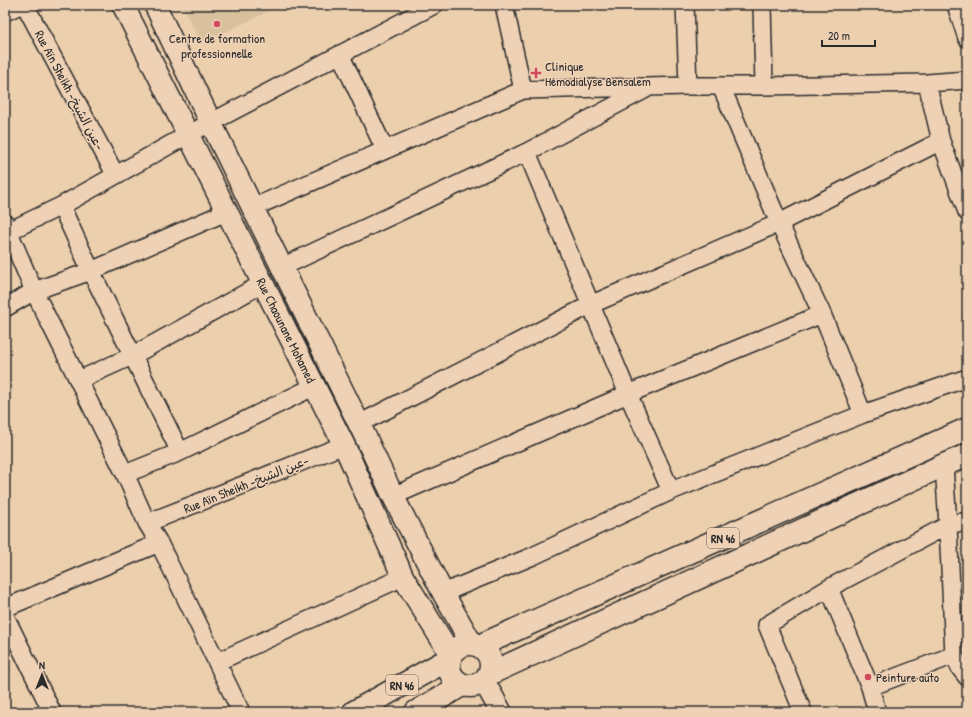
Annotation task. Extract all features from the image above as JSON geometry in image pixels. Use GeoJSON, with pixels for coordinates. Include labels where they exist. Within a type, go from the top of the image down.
{"type":"FeatureCollection","features":[{"type":"Feature","properties":{"kind":"main road","name":"RN 46"},"geometry":{"type":"LineString","coordinates":[[475,645],[967,429]]}},
{"type":"Feature","properties":{"kind":"main road","name":"RN 46"},"geometry":{"type":"LineString","coordinates":[[487,677],[967,455]]}},
{"type":"Feature","properties":{"kind":"main road"},"geometry":{"type":"LineString","coordinates":[[465,644],[475,645],[487,653],[490,658],[491,668],[487,677],[474,686],[462,685],[457,682],[449,671],[450,657],[460,646],[465,644]]}},
{"type":"Feature","properties":{"kind":"main road","name":"RN 46"},"geometry":{"type":"LineString","coordinates":[[354,712],[450,657]]}},
{"type":"Feature","properties":{"kind":"main road","name":"RN 46"},"geometry":{"type":"LineString","coordinates":[[416,712],[462,685]]}},
{"type":"Feature","properties":{"kind":"street"},"geometry":{"type":"LineString","coordinates":[[5,12],[20,5]]}},
{"type":"Feature","properties":{"kind":"street","name":"Rue Aïn Sheikh -عين الشيخ-"},"geometry":{"type":"LineString","coordinates":[[24,5],[115,174]]}},
{"type":"Feature","properties":{"kind":"street","name":"Rue Chaounane Mohamed"},"geometry":{"type":"LineString","coordinates":[[122,5],[189,134],[226,212],[344,445],[403,577],[450,657]]}},
{"type":"Feature","properties":{"kind":"street","name":"Rue Chaounane Mohamed"},"geometry":{"type":"LineString","coordinates":[[155,5],[210,123],[282,267],[393,496],[443,593],[475,645]]}},
{"type":"Feature","properties":{"kind":"street"},"geometry":{"type":"LineString","coordinates":[[241,712],[34,291],[6,229],[61,206],[115,174],[189,134],[434,5]]}},
{"type":"Feature","properties":{"kind":"street"},"geometry":{"type":"LineString","coordinates":[[504,5],[524,90]]}},
{"type":"Feature","properties":{"kind":"street"},"geometry":{"type":"LineString","coordinates":[[685,5],[688,86]]}},
{"type":"Feature","properties":{"kind":"street"},"geometry":{"type":"LineString","coordinates":[[762,5],[764,86]]}},
{"type":"Feature","properties":{"kind":"street"},"geometry":{"type":"LineString","coordinates":[[956,5],[967,38]]}},
{"type":"Feature","properties":{"kind":"street"},"geometry":{"type":"LineString","coordinates":[[340,54],[385,150]]}},
{"type":"Feature","properties":{"kind":"street"},"geometry":{"type":"LineString","coordinates":[[252,208],[524,90],[927,83],[967,80]]}},
{"type":"Feature","properties":{"kind":"street"},"geometry":{"type":"LineString","coordinates":[[927,83],[941,141],[967,212]]}},
{"type":"Feature","properties":{"kind":"street"},"geometry":{"type":"LineString","coordinates":[[721,86],[779,222],[822,314],[863,414]]}},
{"type":"Feature","properties":{"kind":"street"},"geometry":{"type":"LineString","coordinates":[[282,267],[527,152],[651,87]]}},
{"type":"Feature","properties":{"kind":"street"},"geometry":{"type":"LineString","coordinates":[[359,424],[590,305],[779,222],[941,141]]}},
{"type":"Feature","properties":{"kind":"street"},"geometry":{"type":"LineString","coordinates":[[527,152],[590,305],[671,491]]}},
{"type":"Feature","properties":{"kind":"street"},"geometry":{"type":"LineString","coordinates":[[61,206],[132,356],[180,452]]}},
{"type":"Feature","properties":{"kind":"street"},"geometry":{"type":"LineString","coordinates":[[5,308],[34,291],[91,271],[226,212]]}},
{"type":"Feature","properties":{"kind":"street"},"geometry":{"type":"LineString","coordinates":[[79,380],[132,356],[262,284]]}},
{"type":"Feature","properties":{"kind":"street"},"geometry":{"type":"LineString","coordinates":[[393,496],[628,394],[822,314]]}},
{"type":"Feature","properties":{"kind":"street"},"geometry":{"type":"LineString","coordinates":[[443,593],[533,556],[671,491],[863,414],[967,378]]}},
{"type":"Feature","properties":{"kind":"street"},"geometry":{"type":"LineString","coordinates":[[125,474],[180,452],[314,386]]}},
{"type":"Feature","properties":{"kind":"street","name":"Rue Aïn Sheikh -عين الشيخ-"},"geometry":{"type":"LineString","coordinates":[[147,523],[344,445]]}},
{"type":"Feature","properties":{"kind":"street"},"geometry":{"type":"LineString","coordinates":[[944,465],[954,655],[960,668],[967,677]]}},
{"type":"Feature","properties":{"kind":"street"},"geometry":{"type":"LineString","coordinates":[[803,712],[767,625],[829,588],[948,525],[967,521]]}},
{"type":"Feature","properties":{"kind":"street"},"geometry":{"type":"LineString","coordinates":[[5,608],[159,543]]}},
{"type":"Feature","properties":{"kind":"street"},"geometry":{"type":"LineString","coordinates":[[217,662],[403,577]]}},
{"type":"Feature","properties":{"kind":"street"},"geometry":{"type":"LineString","coordinates":[[829,588],[870,686],[877,712]]}},
{"type":"Feature","properties":{"kind":"street"},"geometry":{"type":"LineString","coordinates":[[5,616],[52,712]]}},
{"type":"Feature","properties":{"kind":"street"},"geometry":{"type":"LineString","coordinates":[[870,686],[954,655]]}},
{"type":"Feature","properties":{"kind":"street"},"geometry":{"type":"LineString","coordinates":[[487,677],[501,712]]}},
{"type":"Feature","properties":{"kind":"shaded area","name":"Centre de formation professionnelle"},"geometry":{"type":"Polygon","coordinates":[[[182,5],[283,5],[201,43],[182,5]]]}},
{"type":"Feature","properties":{"kind":"place","name":"Centre de formation professionnelle"},"geometry":{"type":"Point","coordinates":[217,24]}},
{"type":"Feature","properties":{"kind":"place","name":"Clinique Hémodialyse Bensalem"},"geometry":{"type":"Point","coordinates":[536,73]}},
{"type":"Feature","properties":{"kind":"place","name":"Peinture auto"},"geometry":{"type":"Point","coordinates":[868,677]}}]}
